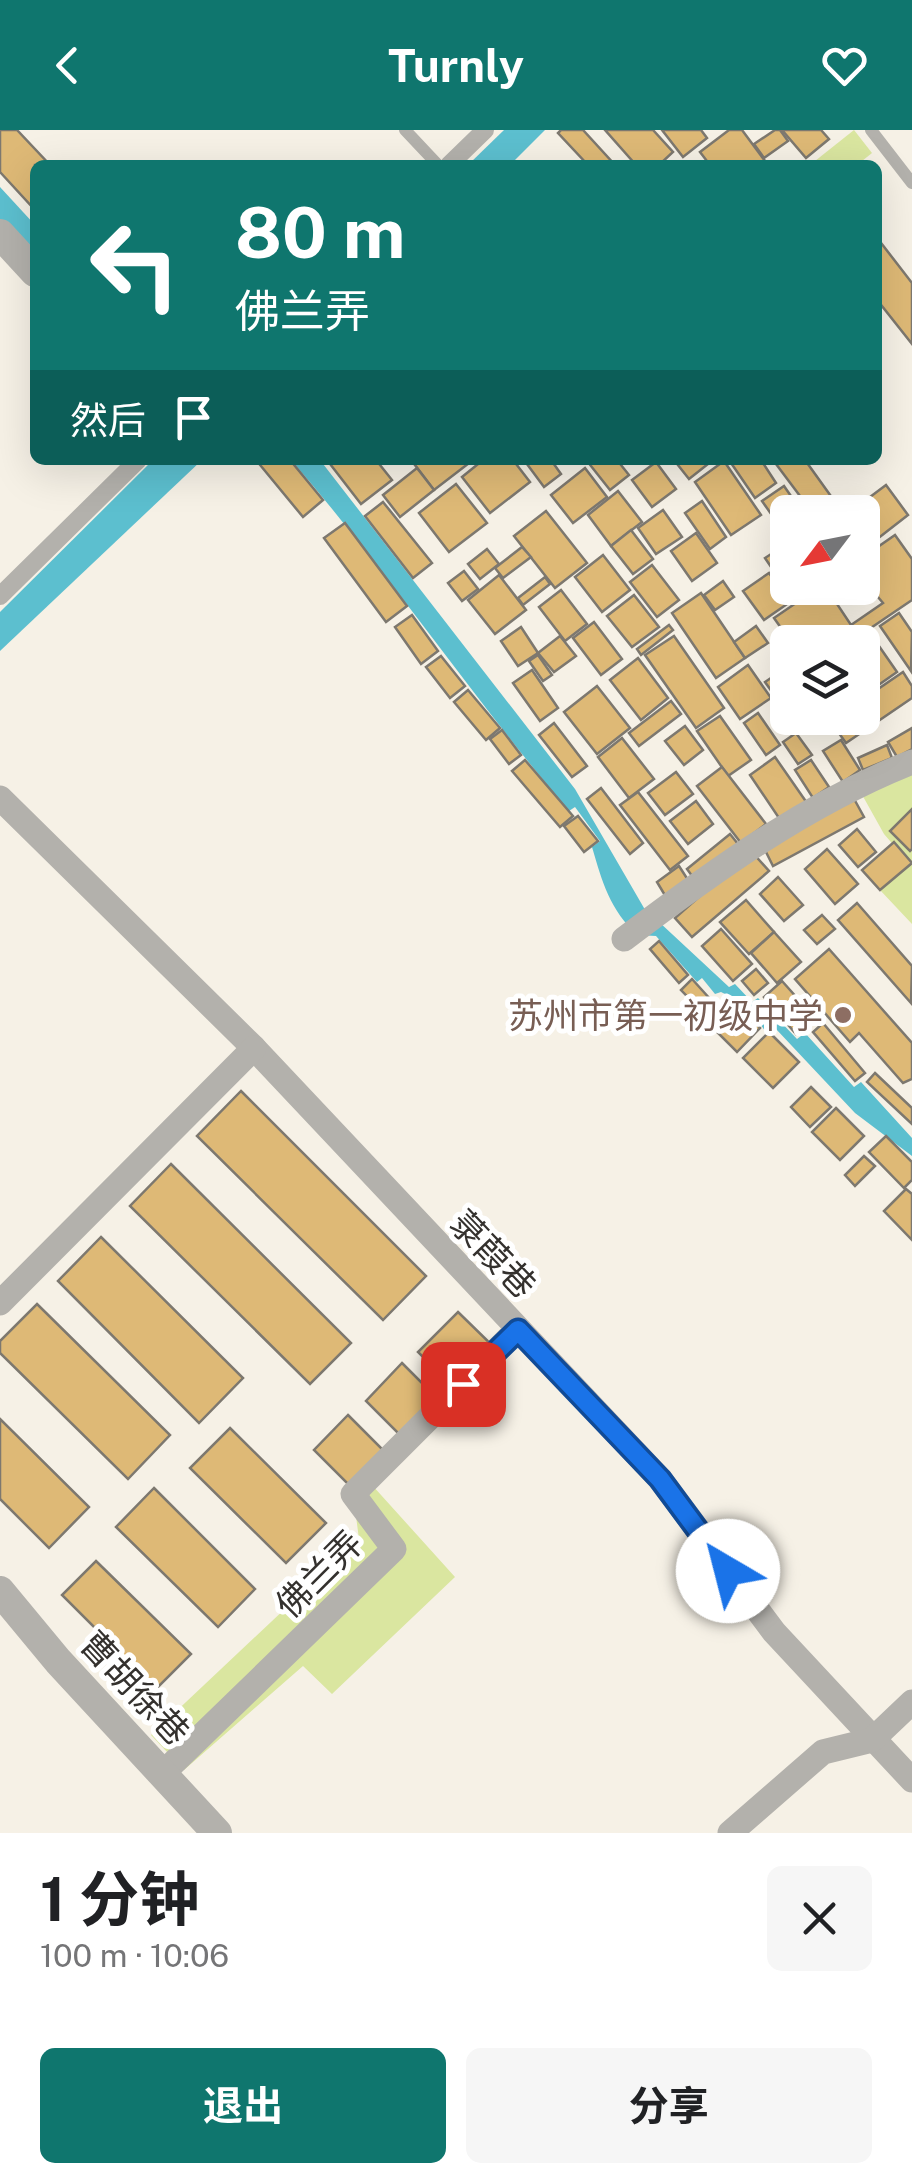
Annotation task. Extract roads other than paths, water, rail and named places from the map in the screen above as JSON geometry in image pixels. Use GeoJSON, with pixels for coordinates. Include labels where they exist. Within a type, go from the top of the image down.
{"type":"FeatureCollection","features":[{"type":"Feature","properties":{"kind":"street"},"geometry":{"type":"LineString","coordinates":[[454,160],[486,130]]}},
{"type":"Feature","properties":{"kind":"street"},"geometry":{"type":"LineString","coordinates":[[0,234],[30,267]]}},
{"type":"Feature","properties":{"kind":"street"},"geometry":{"type":"LineString","coordinates":[[0,596],[133,465]]}},
{"type":"Feature","properties":{"kind":"street"},"geometry":{"type":"LineString","coordinates":[[627,936],[758,841],[867,781],[912,762]]}},
{"type":"Feature","properties":{"kind":"street","name":"菉葭巷"},"geometry":{"type":"LineString","coordinates":[[0,798],[254,1048],[660,1479],[774,1632],[912,1780]]}},
{"type":"Feature","properties":{"kind":"street"},"geometry":{"type":"LineString","coordinates":[[0,1303],[254,1048]]}},
{"type":"Feature","properties":{"kind":"street","name":"佛兰弄"},"geometry":{"type":"LineString","coordinates":[[163,1773],[394,1549],[354,1494],[518,1330]]}},
{"type":"Feature","properties":{"kind":"street","name":"曹胡徐巷"},"geometry":{"type":"LineString","coordinates":[[0,1590],[218,1833]]}},
{"type":"Feature","properties":{"kind":"street"},"geometry":{"type":"LineString","coordinates":[[730,1833],[824,1752],[872,1740],[912,1702]]}},
{"type":"Feature","properties":{"kind":"lane"},"geometry":{"type":"LineString","coordinates":[[405,130],[433,160]]}},
{"type":"Feature","properties":{"kind":"lane"},"geometry":{"type":"LineString","coordinates":[[871,130],[912,183]]}},
{"type":"Feature","properties":{"kind":"water"},"geometry":{"type":"Polygon","coordinates":[[[504,130],[545,130],[515,160],[473,160],[504,130]]]}},
{"type":"Feature","properties":{"kind":"water"},"geometry":{"type":"Polygon","coordinates":[[[0,187],[30,220],[30,258],[0,225],[0,187]]]}},
{"type":"Feature","properties":{"kind":"water"},"geometry":{"type":"Polygon","coordinates":[[[148,465],[197,465],[0,651],[0,612],[148,465]]]}},
{"type":"Feature","properties":{"kind":"water"},"geometry":{"type":"Polygon","coordinates":[[[295,465],[324,465],[575,789],[644,908],[729,987],[735,984],[752,1002],[758,998],[797,1039],[805,1033],[854,1087],[861,1082],[912,1138],[912,1156],[855,1113],[776,1029],[766,1032],[745,1004],[721,992],[715,994],[702,978],[697,982],[656,936],[638,935],[628,926],[599,872],[592,847],[600,841],[575,807],[569,811],[533,768],[295,465]]]}},
{"type":"Feature","properties":{"kind":"place","name":"苏州市第一初级中学"},"geometry":{"type":"Point","coordinates":[843,1015]}}]}
